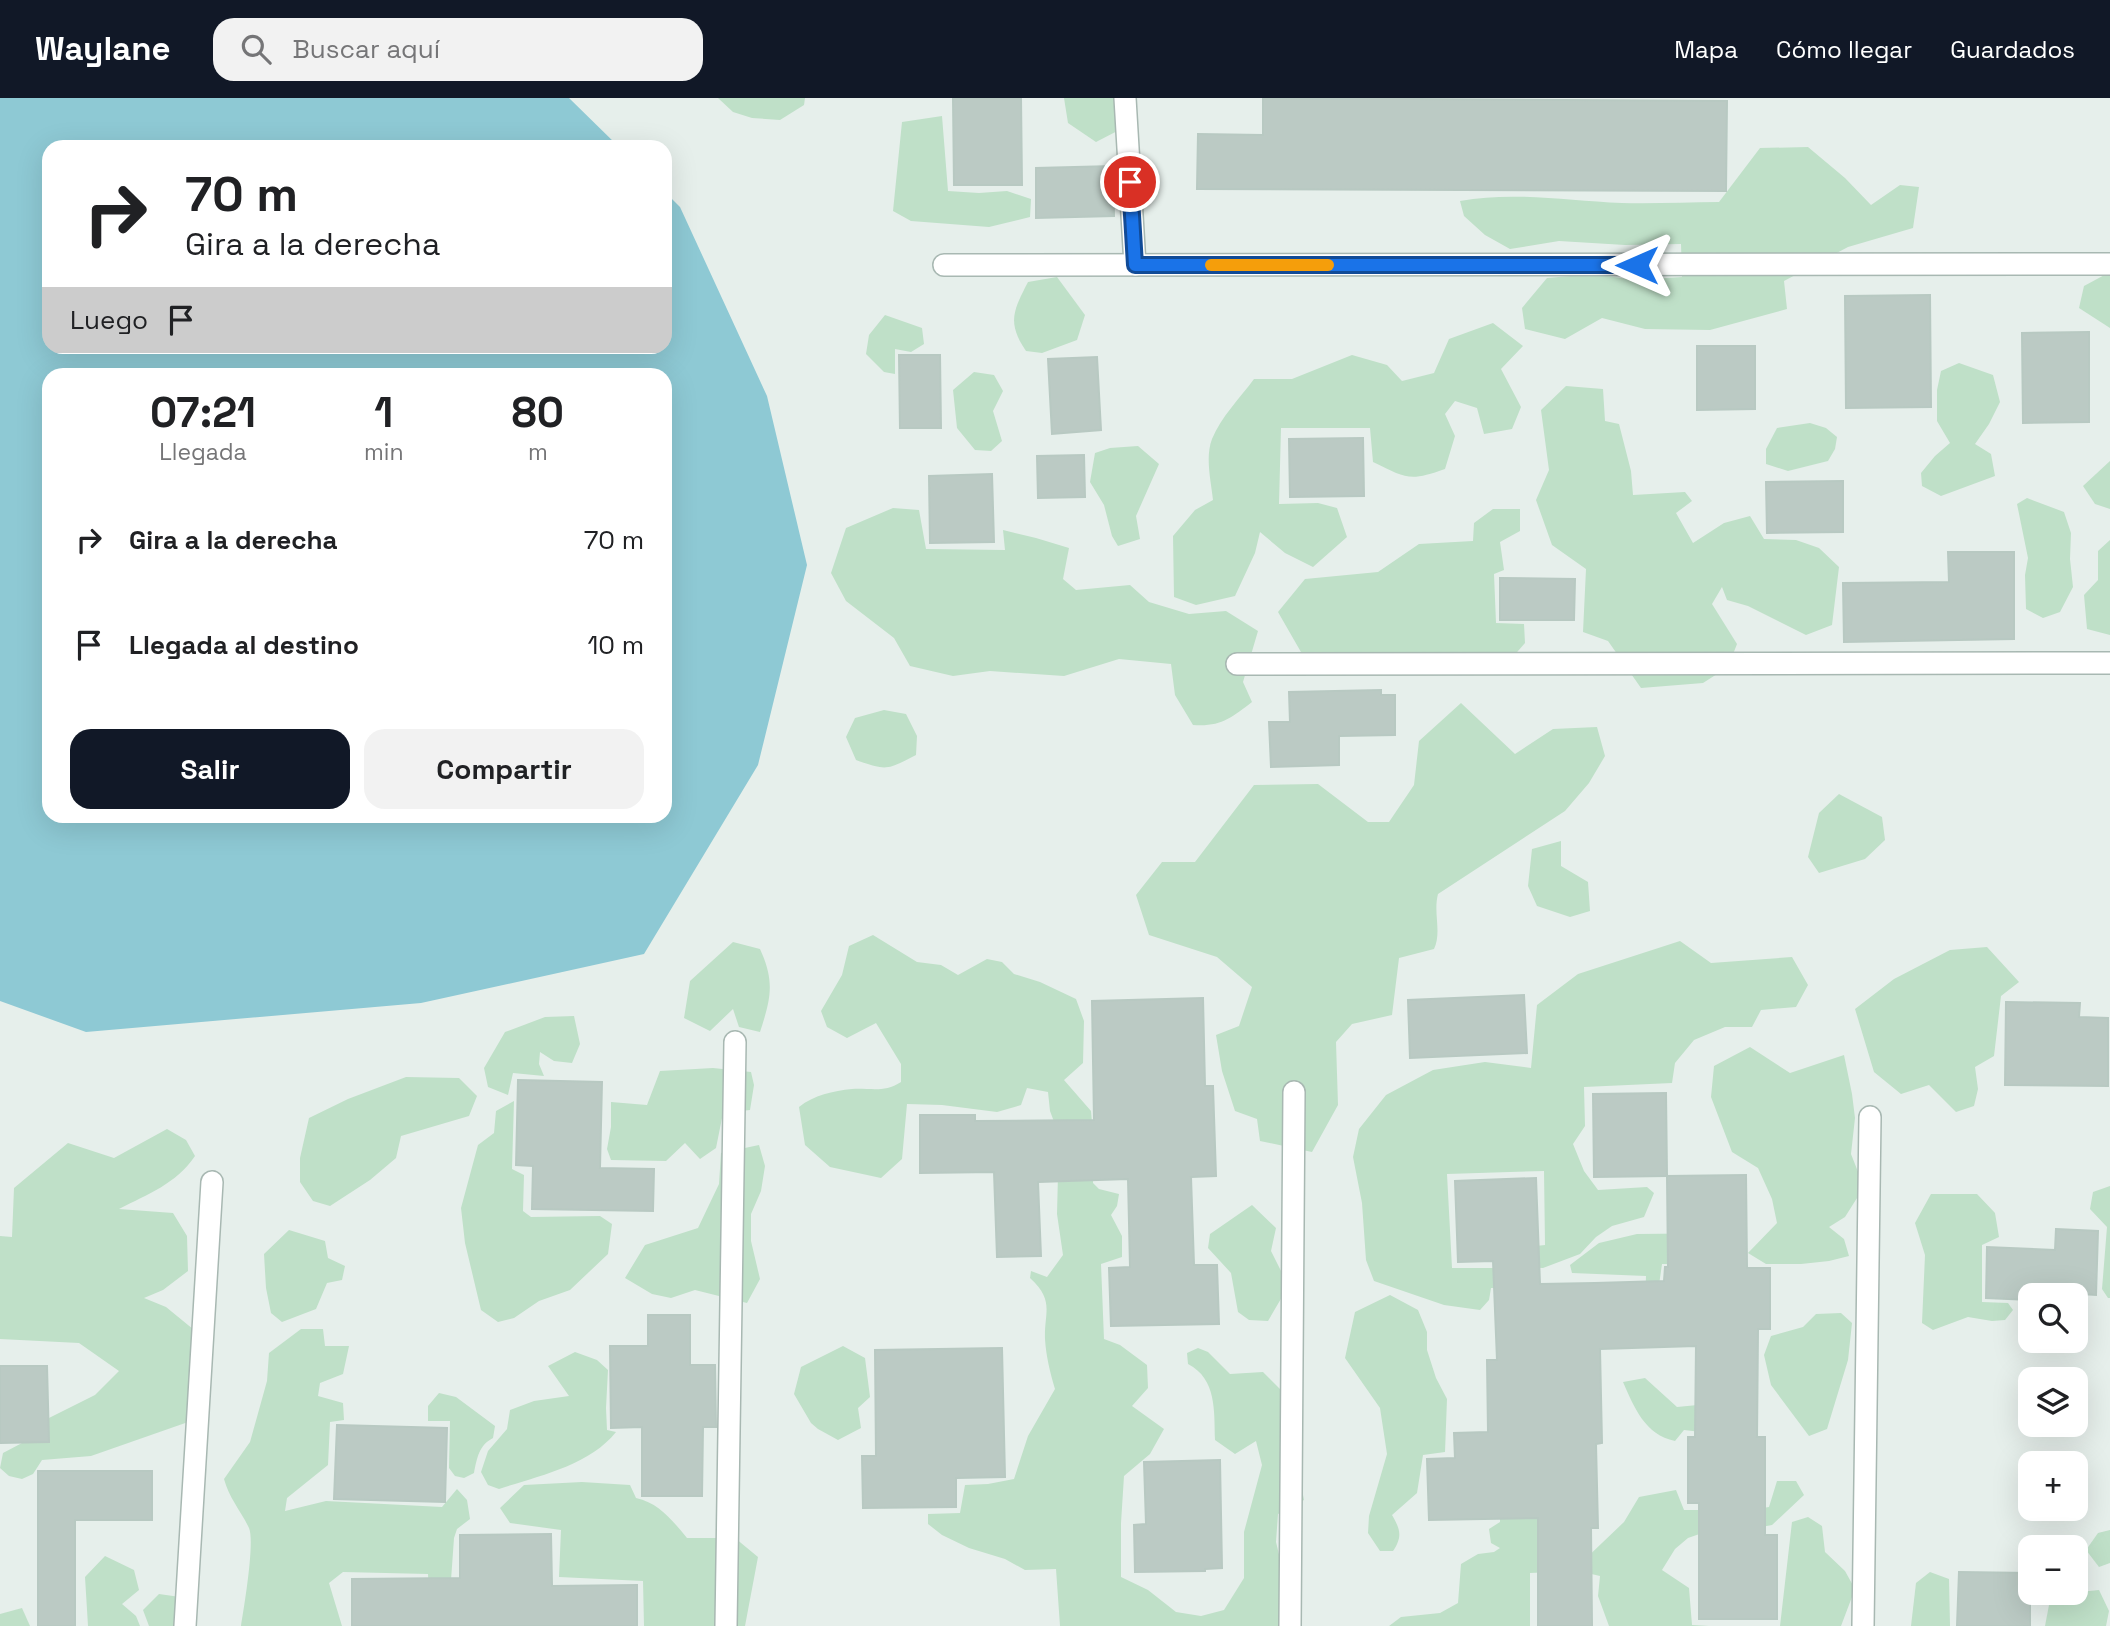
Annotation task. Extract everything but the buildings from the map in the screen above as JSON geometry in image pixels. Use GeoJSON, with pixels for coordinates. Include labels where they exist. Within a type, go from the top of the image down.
{"type":"FeatureCollection","features":[{"type":"Feature","properties":{"kind":"street"},"geometry":{"type":"LineString","coordinates":[[1125,98],[1135,265]]}},
{"type":"Feature","properties":{"kind":"street"},"geometry":{"type":"LineString","coordinates":[[944,265],[2110,264]]}},
{"type":"Feature","properties":{"kind":"street"},"geometry":{"type":"LineString","coordinates":[[1237,664],[2110,663]]}},
{"type":"Feature","properties":{"kind":"street"},"geometry":{"type":"LineString","coordinates":[[726,1626],[735,1042]]}},
{"type":"Feature","properties":{"kind":"street"},"geometry":{"type":"LineString","coordinates":[[1290,1626],[1294,1092]]}},
{"type":"Feature","properties":{"kind":"street"},"geometry":{"type":"LineString","coordinates":[[1863,1626],[1870,1117]]}},
{"type":"Feature","properties":{"kind":"street"},"geometry":{"type":"LineString","coordinates":[[185,1626],[212,1182]]}},
{"type":"Feature","properties":{"kind":"green space"},"geometry":{"type":"Polygon","coordinates":[[[718,98],[805,98],[804,105],[780,120],[752,118],[733,112],[718,98]]]}},
{"type":"Feature","properties":{"kind":"green space"},"geometry":{"type":"Polygon","coordinates":[[[1064,98],[1126,98],[1127,126],[1096,142],[1068,123],[1064,98]]]}},
{"type":"Feature","properties":{"kind":"green space"},"geometry":{"type":"Polygon","coordinates":[[[942,116],[948,191],[1007,191],[1031,199],[1030,217],[989,227],[911,221],[893,211],[902,122],[942,116]]]}},
{"type":"Feature","properties":{"kind":"green space"},"geometry":{"type":"Polygon","coordinates":[[[1808,147],[1845,178],[1871,205],[1900,185],[1919,187],[1913,228],[1848,247],[1784,281],[1787,309],[1710,330],[1645,329],[1602,318],[1565,339],[1525,329],[1522,308],[1547,278],[1593,274],[1635,280],[1682,277],[1681,244],[1625,245],[1559,241],[1510,249],[1485,235],[1464,216],[1460,201],[1520,197],[1622,203],[1719,202],[1760,148],[1808,147]]]}},
{"type":"Feature","properties":{"kind":"green space"},"geometry":{"type":"Polygon","coordinates":[[[2110,272],[2110,328],[2079,308],[2084,286],[2110,272]]]}},
{"type":"Feature","properties":{"kind":"green space"},"geometry":{"type":"Polygon","coordinates":[[[1057,277],[1085,315],[1077,340],[1042,353],[1026,351],[1014,325],[1019,301],[1028,282],[1057,277]]]}},
{"type":"Feature","properties":{"kind":"green space"},"geometry":{"type":"Polygon","coordinates":[[[885,315],[922,328],[924,344],[911,352],[895,349],[895,374],[884,372],[866,354],[869,335],[885,315]]]}},
{"type":"Feature","properties":{"kind":"green space"},"geometry":{"type":"Polygon","coordinates":[[[1493,323],[1523,346],[1501,369],[1521,407],[1512,429],[1484,434],[1477,408],[1455,401],[1445,414],[1455,436],[1445,469],[1415,477],[1401,475],[1373,462],[1370,428],[1281,428],[1279,504],[1318,503],[1337,508],[1347,537],[1313,567],[1285,553],[1260,532],[1255,553],[1235,596],[1196,605],[1174,597],[1173,536],[1195,510],[1213,500],[1209,461],[1212,439],[1226,415],[1254,379],[1292,379],[1352,355],[1387,365],[1402,381],[1434,373],[1449,339],[1493,323]]]}},
{"type":"Feature","properties":{"kind":"green space"},"geometry":{"type":"Polygon","coordinates":[[[1959,363],[1993,375],[2000,402],[1975,444],[1991,454],[1995,476],[1941,496],[1922,486],[1921,473],[1950,443],[1937,421],[1937,390],[1941,371],[1959,363]]]}},
{"type":"Feature","properties":{"kind":"green space"},"geometry":{"type":"Polygon","coordinates":[[[974,372],[994,375],[1003,391],[993,411],[1002,441],[991,451],[975,450],[957,428],[953,390],[974,372]]]}},
{"type":"Feature","properties":{"kind":"green space"},"geometry":{"type":"Polygon","coordinates":[[[1566,386],[1603,389],[1605,421],[1619,424],[1631,471],[1633,495],[1685,492],[1692,501],[1676,513],[1693,543],[1724,523],[1750,516],[1764,539],[1796,540],[1819,548],[1839,567],[1832,625],[1806,635],[1748,606],[1727,600],[1722,587],[1712,604],[1737,644],[1728,667],[1703,683],[1641,688],[1608,641],[1583,632],[1586,569],[1552,545],[1536,500],[1549,470],[1541,410],[1566,386]]]}},
{"type":"Feature","properties":{"kind":"green space"},"geometry":{"type":"Polygon","coordinates":[[[1810,423],[1826,428],[1837,437],[1835,449],[1828,461],[1788,471],[1766,464],[1766,449],[1777,428],[1810,423]]]}},
{"type":"Feature","properties":{"kind":"green space"},"geometry":{"type":"Polygon","coordinates":[[[1138,446],[1159,464],[1136,516],[1140,539],[1118,546],[1112,536],[1104,505],[1090,482],[1095,453],[1110,448],[1138,446]]]}},
{"type":"Feature","properties":{"kind":"green space"},"geometry":{"type":"Polygon","coordinates":[[[2110,461],[2110,509],[2095,504],[2083,486],[2110,461]]]}},
{"type":"Feature","properties":{"kind":"green space"},"geometry":{"type":"Polygon","coordinates":[[[2027,498],[2064,512],[2071,533],[2073,587],[2060,612],[2043,618],[2026,609],[2025,575],[2028,558],[2017,504],[2027,498]]]}},
{"type":"Feature","properties":{"kind":"green space"},"geometry":{"type":"Polygon","coordinates":[[[893,508],[919,510],[926,549],[1005,550],[1003,530],[1069,548],[1063,579],[1076,590],[1130,585],[1149,602],[1189,614],[1226,611],[1258,631],[1243,682],[1252,702],[1225,720],[1193,725],[1175,695],[1171,664],[1119,659],[1064,676],[990,671],[953,676],[910,666],[894,638],[846,601],[831,573],[846,528],[893,508]]]}},
{"type":"Feature","properties":{"kind":"green space"},"geometry":{"type":"Polygon","coordinates":[[[1493,509],[1520,509],[1520,531],[1500,542],[1504,570],[1494,574],[1496,623],[1524,624],[1525,643],[1504,667],[1407,665],[1378,652],[1335,674],[1309,666],[1278,612],[1305,579],[1378,572],[1419,544],[1473,541],[1474,523],[1493,509]]]}},
{"type":"Feature","properties":{"kind":"green space"},"geometry":{"type":"Polygon","coordinates":[[[2110,540],[2110,635],[2087,629],[2084,595],[2098,580],[2098,551],[2110,540]]]}},
{"type":"Feature","properties":{"kind":"green space"},"geometry":{"type":"Polygon","coordinates":[[[1461,703],[1515,754],[1553,729],[1597,727],[1605,756],[1589,783],[1565,811],[1438,894],[1434,949],[1399,958],[1392,1015],[1352,1024],[1336,1042],[1338,1105],[1312,1152],[1260,1141],[1257,1119],[1235,1111],[1222,1071],[1216,1035],[1239,1026],[1252,987],[1217,957],[1149,935],[1136,895],[1162,862],[1195,862],[1254,785],[1318,784],[1368,822],[1389,822],[1414,785],[1419,741],[1461,703]]]}},
{"type":"Feature","properties":{"kind":"green space"},"geometry":{"type":"Polygon","coordinates":[[[884,710],[906,714],[917,736],[916,755],[887,767],[856,760],[846,737],[855,718],[884,710]]]}},
{"type":"Feature","properties":{"kind":"green space"},"geometry":{"type":"Polygon","coordinates":[[[1839,794],[1882,817],[1885,840],[1865,859],[1819,873],[1808,857],[1819,813],[1839,794]]]}},
{"type":"Feature","properties":{"kind":"green space"},"geometry":{"type":"Polygon","coordinates":[[[1561,841],[1561,866],[1588,882],[1590,911],[1570,917],[1537,906],[1528,886],[1532,849],[1561,841]]]}},
{"type":"Feature","properties":{"kind":"green space"},"geometry":{"type":"Polygon","coordinates":[[[873,935],[917,962],[941,965],[958,975],[987,959],[1002,962],[1014,974],[1040,982],[1076,999],[1084,1021],[1083,1063],[1064,1080],[1091,1111],[1093,1183],[1099,1189],[1119,1194],[1117,1206],[1111,1215],[1122,1236],[1122,1257],[1101,1264],[1104,1339],[1120,1345],[1147,1365],[1148,1388],[1132,1406],[1164,1429],[1150,1454],[1124,1476],[1121,1577],[1148,1590],[1176,1612],[1201,1616],[1224,1610],[1244,1578],[1244,1532],[1262,1465],[1256,1441],[1235,1454],[1215,1440],[1214,1407],[1209,1387],[1197,1370],[1188,1364],[1187,1353],[1198,1348],[1208,1352],[1230,1374],[1263,1372],[1285,1394],[1280,1439],[1296,1459],[1304,1500],[1278,1514],[1276,1542],[1283,1571],[1285,1626],[1060,1626],[1056,1569],[1025,1570],[1005,1559],[969,1548],[942,1535],[928,1524],[928,1514],[960,1513],[965,1485],[1014,1479],[1028,1436],[1055,1389],[1048,1364],[1045,1300],[1043,1293],[1030,1278],[1031,1271],[1047,1277],[1063,1255],[1057,1214],[1059,1135],[1050,1111],[1048,1092],[1027,1088],[1021,1105],[997,1112],[942,1105],[907,1104],[902,1159],[881,1178],[830,1167],[805,1145],[799,1107],[805,1103],[831,1092],[883,1089],[901,1082],[901,1064],[876,1023],[847,1038],[827,1027],[821,1011],[842,975],[849,946],[873,935]]]}},
{"type":"Feature","properties":{"kind":"green space"},"geometry":{"type":"Polygon","coordinates":[[[1680,941],[1711,963],[1792,957],[1808,985],[1796,1007],[1761,1010],[1752,1027],[1725,1027],[1694,1040],[1675,1063],[1672,1083],[1584,1087],[1585,1126],[1573,1144],[1584,1171],[1598,1190],[1647,1187],[1654,1193],[1644,1217],[1612,1226],[1596,1237],[1580,1254],[1543,1268],[1513,1267],[1517,1248],[1545,1245],[1544,1171],[1447,1174],[1452,1268],[1501,1268],[1500,1288],[1491,1288],[1489,1300],[1480,1310],[1444,1305],[1374,1281],[1366,1260],[1362,1203],[1353,1157],[1359,1129],[1386,1095],[1433,1070],[1485,1062],[1531,1068],[1537,1005],[1578,974],[1680,941]]]}},
{"type":"Feature","properties":{"kind":"green space"},"geometry":{"type":"Polygon","coordinates":[[[733,942],[760,949],[768,971],[770,990],[760,1032],[739,1027],[733,1009],[710,1031],[684,1018],[690,981],[733,942]]]}},
{"type":"Feature","properties":{"kind":"green space"},"geometry":{"type":"Polygon","coordinates":[[[1987,947],[2019,982],[2001,996],[1994,1056],[1975,1067],[1978,1089],[1974,1106],[1956,1112],[1929,1085],[1901,1094],[1874,1072],[1855,1009],[1894,979],[1950,950],[1987,947]]]}},
{"type":"Feature","properties":{"kind":"green space"},"geometry":{"type":"Polygon","coordinates":[[[574,1016],[580,1044],[572,1063],[554,1061],[540,1052],[539,1064],[544,1076],[513,1073],[508,1095],[488,1087],[484,1068],[505,1032],[545,1017],[574,1016]]]}},
{"type":"Feature","properties":{"kind":"green space"},"geometry":{"type":"Polygon","coordinates":[[[1750,1047],[1790,1073],[1844,1055],[1855,1118],[1851,1154],[1864,1187],[1845,1217],[1829,1227],[1844,1239],[1849,1256],[1801,1264],[1766,1264],[1748,1253],[1777,1223],[1772,1199],[1758,1168],[1732,1152],[1711,1097],[1714,1066],[1750,1047]]]}},
{"type":"Feature","properties":{"kind":"green space"},"geometry":{"type":"Polygon","coordinates":[[[713,1068],[751,1072],[754,1085],[750,1110],[723,1113],[716,1148],[700,1159],[685,1143],[666,1161],[611,1160],[607,1149],[611,1127],[611,1102],[647,1105],[660,1071],[713,1068]]]}},
{"type":"Feature","properties":{"kind":"green space"},"geometry":{"type":"Polygon","coordinates":[[[406,1077],[459,1078],[477,1096],[469,1116],[401,1136],[396,1158],[370,1180],[330,1206],[313,1201],[300,1182],[300,1158],[309,1118],[348,1099],[406,1077]]]}},
{"type":"Feature","properties":{"kind":"green space"},"geometry":{"type":"Polygon","coordinates":[[[514,1101],[512,1169],[524,1175],[523,1211],[531,1217],[600,1216],[612,1224],[608,1254],[570,1290],[539,1301],[514,1318],[498,1322],[481,1310],[465,1243],[461,1208],[478,1145],[494,1133],[496,1111],[514,1101]]]}},
{"type":"Feature","properties":{"kind":"green space"},"geometry":{"type":"Polygon","coordinates":[[[167,1129],[186,1140],[195,1156],[170,1181],[119,1209],[173,1213],[187,1236],[188,1271],[163,1290],[144,1298],[166,1307],[199,1334],[191,1421],[91,1456],[42,1460],[33,1474],[22,1479],[9,1476],[0,1468],[3,1453],[22,1443],[27,1429],[95,1395],[119,1371],[79,1343],[0,1339],[0,1236],[12,1237],[14,1188],[68,1143],[114,1158],[167,1129]]]}},
{"type":"Feature","properties":{"kind":"green space"},"geometry":{"type":"Polygon","coordinates":[[[759,1145],[765,1166],[761,1191],[751,1214],[751,1241],[760,1279],[747,1303],[695,1290],[671,1298],[652,1294],[625,1278],[645,1245],[698,1228],[719,1184],[721,1153],[759,1145]]]}},
{"type":"Feature","properties":{"kind":"green space"},"geometry":{"type":"Polygon","coordinates":[[[2110,1186],[2108,1298],[2102,1289],[2107,1227],[2090,1209],[2093,1192],[2110,1186]]]}},
{"type":"Feature","properties":{"kind":"green space"},"geometry":{"type":"Polygon","coordinates":[[[1931,1194],[1977,1194],[1995,1213],[1999,1237],[1982,1245],[1982,1302],[2008,1303],[2013,1310],[2005,1320],[1968,1317],[1933,1330],[1922,1323],[1925,1255],[1915,1223],[1931,1194]]]}},
{"type":"Feature","properties":{"kind":"green space"},"geometry":{"type":"Polygon","coordinates":[[[1252,1205],[1276,1228],[1271,1251],[1283,1275],[1282,1297],[1268,1321],[1249,1320],[1238,1312],[1231,1273],[1208,1248],[1210,1234],[1252,1205]]]}},
{"type":"Feature","properties":{"kind":"green space"},"geometry":{"type":"Polygon","coordinates":[[[289,1230],[325,1241],[328,1258],[345,1266],[342,1280],[327,1283],[316,1309],[282,1322],[271,1313],[264,1254],[289,1230]]]}},
{"type":"Feature","properties":{"kind":"green space"},"geometry":{"type":"Polygon","coordinates":[[[1731,1233],[1697,1264],[1662,1264],[1659,1285],[1645,1305],[1646,1276],[1572,1273],[1570,1265],[1599,1243],[1637,1234],[1731,1233]]]}},
{"type":"Feature","properties":{"kind":"green space"},"geometry":{"type":"Polygon","coordinates":[[[1390,1295],[1418,1310],[1427,1332],[1427,1350],[1436,1378],[1447,1399],[1445,1452],[1423,1455],[1417,1493],[1392,1515],[1399,1533],[1396,1546],[1393,1551],[1380,1551],[1368,1533],[1369,1516],[1387,1454],[1380,1408],[1345,1358],[1355,1312],[1390,1295]]]}},
{"type":"Feature","properties":{"kind":"green space"},"geometry":{"type":"Polygon","coordinates":[[[1841,1313],[1852,1323],[1848,1360],[1827,1429],[1809,1436],[1771,1385],[1764,1355],[1771,1336],[1803,1327],[1816,1314],[1841,1313]]]}},
{"type":"Feature","properties":{"kind":"green space"},"geometry":{"type":"Polygon","coordinates":[[[301,1329],[323,1329],[325,1346],[349,1346],[343,1374],[320,1383],[318,1396],[343,1403],[344,1420],[330,1422],[328,1465],[287,1498],[285,1511],[326,1501],[442,1507],[457,1489],[467,1500],[470,1519],[457,1529],[454,1538],[450,1594],[429,1596],[428,1574],[343,1572],[329,1583],[342,1626],[241,1626],[251,1535],[224,1479],[250,1442],[267,1381],[269,1353],[301,1329]]]}},
{"type":"Feature","properties":{"kind":"green space"},"geometry":{"type":"Polygon","coordinates":[[[843,1346],[865,1358],[870,1397],[858,1408],[861,1428],[838,1440],[811,1423],[794,1394],[801,1367],[843,1346]]]}},
{"type":"Feature","properties":{"kind":"green space"},"geometry":{"type":"Polygon","coordinates":[[[575,1352],[597,1360],[608,1370],[607,1430],[616,1432],[605,1444],[577,1462],[499,1489],[488,1485],[481,1472],[488,1451],[507,1429],[510,1410],[534,1401],[569,1396],[548,1366],[575,1352]]]}},
{"type":"Feature","properties":{"kind":"green space"},"geometry":{"type":"Polygon","coordinates":[[[1645,1378],[1677,1407],[1708,1404],[1710,1433],[1684,1430],[1675,1441],[1656,1433],[1642,1419],[1623,1382],[1645,1378]]]}},
{"type":"Feature","properties":{"kind":"green space"},"geometry":{"type":"Polygon","coordinates":[[[439,1393],[456,1397],[495,1426],[493,1438],[479,1452],[474,1473],[464,1478],[455,1476],[449,1468],[450,1421],[428,1421],[428,1406],[439,1393]]]}},
{"type":"Feature","properties":{"kind":"green space"},"geometry":{"type":"Polygon","coordinates":[[[1530,1452],[1552,1572],[1530,1573],[1530,1626],[1389,1626],[1401,1617],[1440,1613],[1458,1603],[1461,1564],[1478,1554],[1494,1552],[1500,1548],[1491,1543],[1489,1529],[1500,1522],[1500,1459],[1530,1452]]]}},
{"type":"Feature","properties":{"kind":"green space"},"geometry":{"type":"Polygon","coordinates":[[[1777,1481],[1796,1481],[1804,1495],[1772,1525],[1745,1530],[1711,1530],[1688,1538],[1675,1549],[1662,1570],[1689,1588],[1692,1625],[1709,1626],[1609,1626],[1598,1596],[1600,1576],[1583,1572],[1580,1564],[1624,1522],[1639,1497],[1676,1490],[1684,1510],[1738,1512],[1769,1507],[1777,1481]]]}},
{"type":"Feature","properties":{"kind":"green space"},"geometry":{"type":"Polygon","coordinates":[[[582,1482],[630,1485],[636,1498],[658,1508],[687,1538],[735,1538],[758,1557],[745,1626],[644,1626],[643,1581],[559,1577],[561,1530],[510,1523],[500,1508],[524,1485],[582,1482]]]}},
{"type":"Feature","properties":{"kind":"green space"},"geometry":{"type":"Polygon","coordinates":[[[1808,1517],[1822,1526],[1825,1552],[1845,1571],[1855,1589],[1841,1626],[1780,1626],[1792,1522],[1808,1517]]]}},
{"type":"Feature","properties":{"kind":"green space"},"geometry":{"type":"Polygon","coordinates":[[[2110,1530],[2110,1563],[2099,1567],[2088,1553],[2088,1547],[2098,1533],[2110,1530]]]}},
{"type":"Feature","properties":{"kind":"green space"},"geometry":{"type":"Polygon","coordinates":[[[105,1556],[134,1570],[139,1590],[122,1604],[136,1616],[140,1626],[88,1626],[85,1577],[105,1556]]]}},
{"type":"Feature","properties":{"kind":"green space"},"geometry":{"type":"Polygon","coordinates":[[[1930,1572],[1949,1579],[1950,1626],[1911,1626],[1916,1583],[1930,1572]]]}},
{"type":"Feature","properties":{"kind":"green space"},"geometry":{"type":"Polygon","coordinates":[[[2099,1590],[2109,1611],[2106,1626],[2045,1626],[2049,1605],[2088,1605],[2088,1591],[2099,1590]]]}},
{"type":"Feature","properties":{"kind":"green space"},"geometry":{"type":"Polygon","coordinates":[[[159,1594],[187,1598],[190,1626],[149,1626],[143,1610],[159,1594]]]}},
{"type":"Feature","properties":{"kind":"green space"},"geometry":{"type":"Polygon","coordinates":[[[22,1608],[30,1626],[0,1626],[0,1614],[22,1608]]]}},
{"type":"Feature","properties":{"kind":"water"},"geometry":{"type":"Polygon","coordinates":[[[0,98],[569,98],[612,140],[42,140],[42,354],[672,354],[672,199],[680,207],[767,396],[807,565],[758,765],[644,954],[421,1003],[86,1032],[0,1001],[0,98]]]}},
{"type":"Feature","properties":{"kind":"slow traffic"},"geometry":{"type":"LineString","coordinates":[[1211,265],[1328,265]]}},
{"type":"Feature","properties":{"kind":"route"},"geometry":{"type":"LineString","coordinates":[[1130,182],[1135,265],[1637,265]]}}]}
